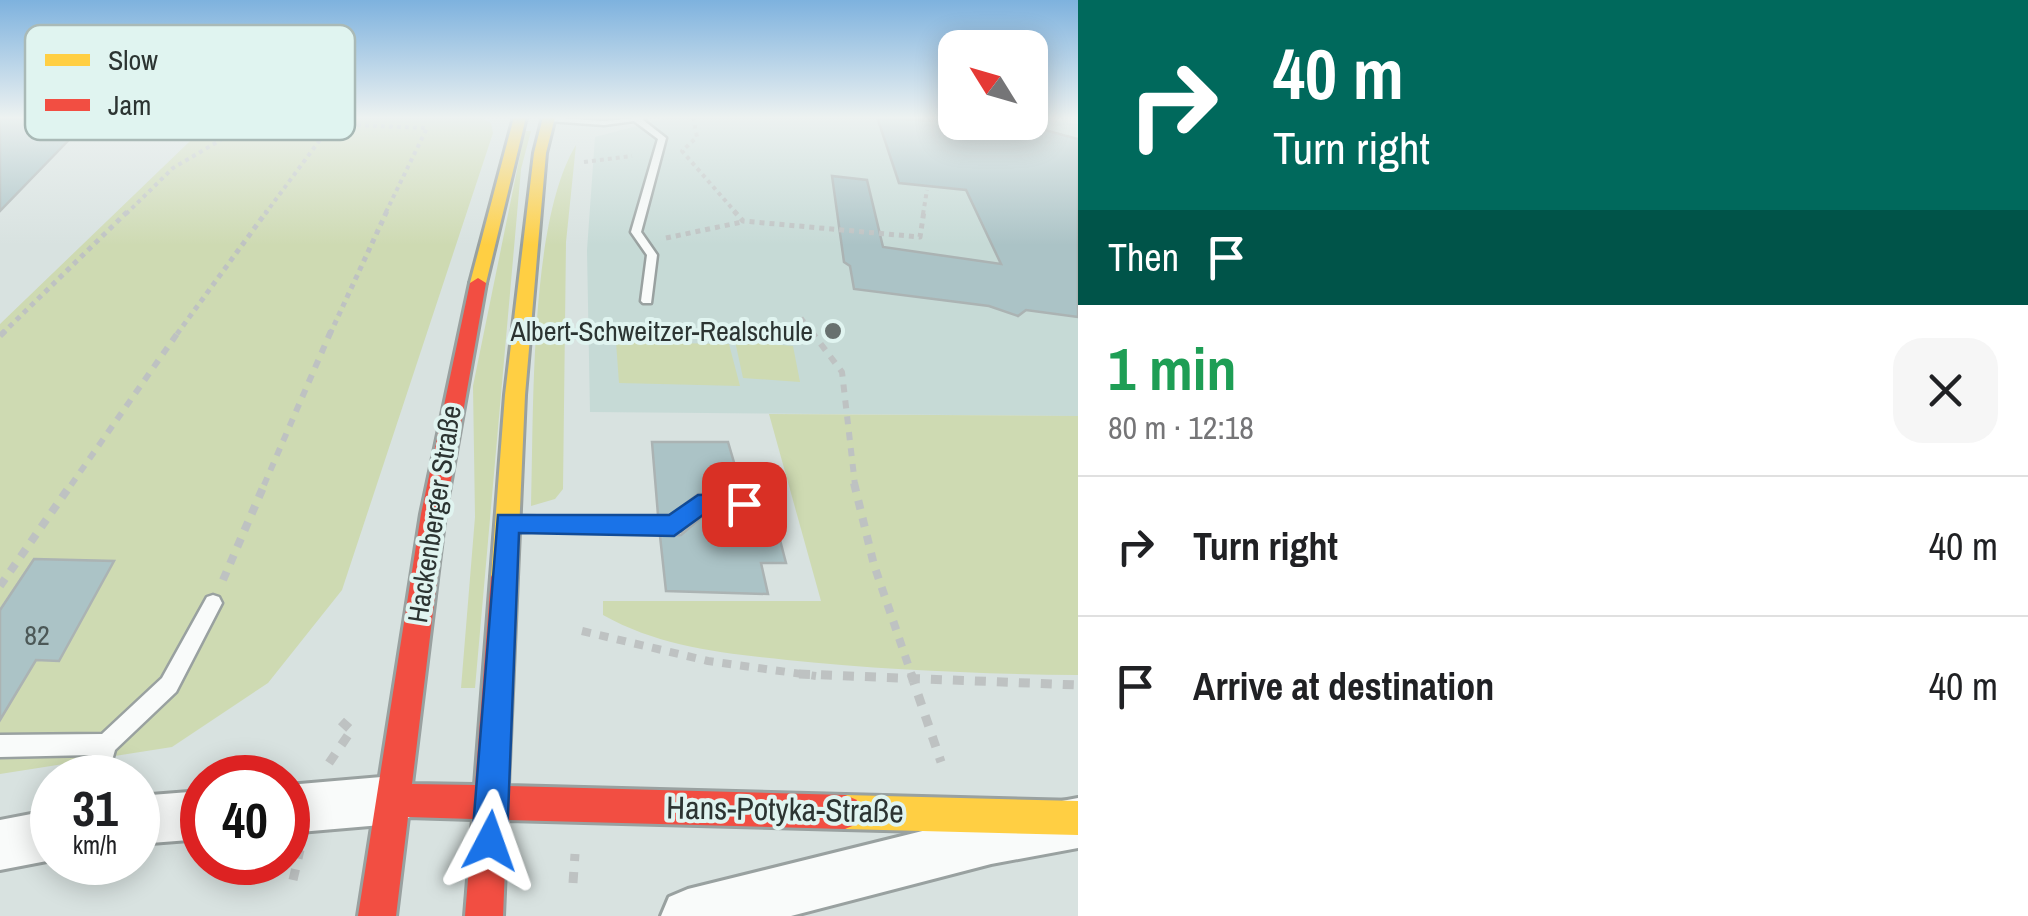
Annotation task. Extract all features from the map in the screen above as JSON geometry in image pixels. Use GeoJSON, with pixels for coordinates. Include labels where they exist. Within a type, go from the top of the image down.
{"type":"FeatureCollection","features":[{"type":"Feature","properties":{"kind":"street","name":"Hackenberger Straße"},"geometry":{"type":"LineString","coordinates":[[377,916],[428,540],[454,387],[508,160]]}},
{"type":"Feature","properties":{"kind":"street"},"geometry":{"type":"LineString","coordinates":[[484,916],[507,523],[539,160]]}},
{"type":"Feature","properties":{"kind":"street","name":"Hans-Potyka-Straße"},"geometry":{"type":"LineString","coordinates":[[393,800],[956,811],[1078,820]]}},
{"type":"Feature","properties":{"kind":"street"},"geometry":{"type":"LineString","coordinates":[[310,811],[393,800]]}},
{"type":"Feature","properties":{"kind":"street","name":"Hans-Potyka-Straße"},"geometry":{"type":"LineString","coordinates":[[688,916],[1078,820]]}},
{"type":"Feature","properties":{"kind":"street"},"geometry":{"type":"LineString","coordinates":[[0,845],[30,839]]}},
{"type":"Feature","properties":{"kind":"lane"},"geometry":{"type":"LineString","coordinates":[[647,301],[652,256],[636,232],[656,160]]}},
{"type":"Feature","properties":{"kind":"lane"},"geometry":{"type":"LineString","coordinates":[[507,523],[674,526],[698,505],[744,504]]}},
{"type":"Feature","properties":{"kind":"lane"},"geometry":{"type":"LineString","coordinates":[[103,755],[106,744],[169,684],[213,603]]}},
{"type":"Feature","properties":{"kind":"lane"},"geometry":{"type":"LineString","coordinates":[[0,746],[106,744]]}},
{"type":"Feature","properties":{"kind":"path"},"geometry":{"type":"LineString","coordinates":[[0,336],[174,168],[188,160]]}},
{"type":"Feature","properties":{"kind":"path"},"geometry":{"type":"LineString","coordinates":[[0,586],[188,318],[305,160]]}},
{"type":"Feature","properties":{"kind":"path"},"geometry":{"type":"LineString","coordinates":[[213,603],[357,272],[412,160]]}},
{"type":"Feature","properties":{"kind":"path"},"geometry":{"type":"LineString","coordinates":[[690,160],[743,222]]}},
{"type":"Feature","properties":{"kind":"path"},"geometry":{"type":"LineString","coordinates":[[641,241],[743,222],[920,237],[926,190]]}},
{"type":"Feature","properties":{"kind":"path"},"geometry":{"type":"LineString","coordinates":[[800,318],[842,372],[853,478],[874,565],[956,811]]}},
{"type":"Feature","properties":{"kind":"path"},"geometry":{"type":"LineString","coordinates":[[582,631],[708,661],[821,677],[916,683],[1078,685]]}},
{"type":"Feature","properties":{"kind":"path"},"geometry":{"type":"LineString","coordinates":[[310,799],[351,730],[363,718]]}},
{"type":"Feature","properties":{"kind":"path"},"geometry":{"type":"LineString","coordinates":[[341,721],[351,730]]}},
{"type":"Feature","properties":{"kind":"path"},"geometry":{"type":"LineString","coordinates":[[574,883],[576,846]]}},
{"type":"Feature","properties":{"kind":"shaded area","name":"Albert-Schweitzer-Realschule"},"geometry":{"type":"Polygon","coordinates":[[[593,160],[1078,160],[1078,416],[590,412],[587,250],[593,160]]]}},
{"type":"Feature","properties":{"kind":"green space"},"geometry":{"type":"Polygon","coordinates":[[[171,160],[484,160],[342,590],[268,683],[172,747],[121,755],[30,755],[30,769],[0,774],[0,324],[171,160]]]}},
{"type":"Feature","properties":{"kind":"green space"},"geometry":{"type":"Polygon","coordinates":[[[519,160],[523,160],[475,688],[461,688],[475,517],[473,386],[519,160]]]}},
{"type":"Feature","properties":{"kind":"green space"},"geometry":{"type":"Polygon","coordinates":[[[569,160],[574,160],[566,242],[563,489],[555,499],[531,506],[537,319],[550,221],[569,160]]]}},
{"type":"Feature","properties":{"kind":"green space"},"geometry":{"type":"Polygon","coordinates":[[[735,341],[793,346],[800,382],[743,378],[735,341]]]}},
{"type":"Feature","properties":{"kind":"green space"},"geometry":{"type":"Polygon","coordinates":[[[616,342],[729,344],[740,386],[619,383],[616,342]]]}},
{"type":"Feature","properties":{"kind":"green space"},"geometry":{"type":"Polygon","coordinates":[[[769,414],[1078,416],[1078,675],[896,669],[739,655],[647,635],[603,615],[603,601],[821,601],[769,414]]]}},
{"type":"Feature","properties":{"kind":"building"},"geometry":{"type":"Polygon","coordinates":[[[0,160],[50,160],[0,211],[0,160]]]}},
{"type":"Feature","properties":{"kind":"building"},"geometry":{"type":"Polygon","coordinates":[[[891,160],[1078,160],[1078,317],[1026,310],[1018,316],[989,306],[854,289],[850,266],[844,262],[832,176],[867,180],[883,247],[1001,264],[966,190],[899,183],[891,160]]]}},
{"type":"Feature","properties":{"kind":"building"},"geometry":{"type":"Polygon","coordinates":[[[652,442],[728,442],[743,493],[698,494],[670,515],[658,515],[652,442]]]}},
{"type":"Feature","properties":{"kind":"building"},"geometry":{"type":"Polygon","coordinates":[[[749,513],[752,520],[775,521],[786,563],[761,563],[768,594],[666,591],[660,536],[681,535],[704,515],[749,513]]]}},
{"type":"Feature","properties":{"kind":"building"},"geometry":{"type":"Polygon","coordinates":[[[34,559],[114,561],[59,661],[36,660],[0,720],[0,610],[34,559]]]}},
{"type":"Feature","properties":{"kind":"traffic: slow"},"geometry":{"type":"LineString","coordinates":[[478,283],[509,160]]}},
{"type":"Feature","properties":{"kind":"traffic: slow"},"geometry":{"type":"LineString","coordinates":[[504,577],[515,395],[539,160]]}},
{"type":"Feature","properties":{"kind":"traffic: slow"},"geometry":{"type":"LineString","coordinates":[[845,812],[1078,818]]}},
{"type":"Feature","properties":{"kind":"traffic: jam"},"geometry":{"type":"LineString","coordinates":[[377,916],[433,514],[478,283]]}},
{"type":"Feature","properties":{"kind":"traffic: jam"},"geometry":{"type":"LineString","coordinates":[[484,916],[504,577]]}},
{"type":"Feature","properties":{"kind":"traffic: jam"},"geometry":{"type":"LineString","coordinates":[[393,800],[845,812]]}},
{"type":"Feature","properties":{"kind":"place","name":"Albert-Schweitzer-Realschule"},"geometry":{"type":"Point","coordinates":[833,331]}},
{"type":"Feature","properties":{"kind":"route"},"geometry":{"type":"LineString","coordinates":[[490,841],[507,523],[674,526],[698,505],[744,504]]}}]}
